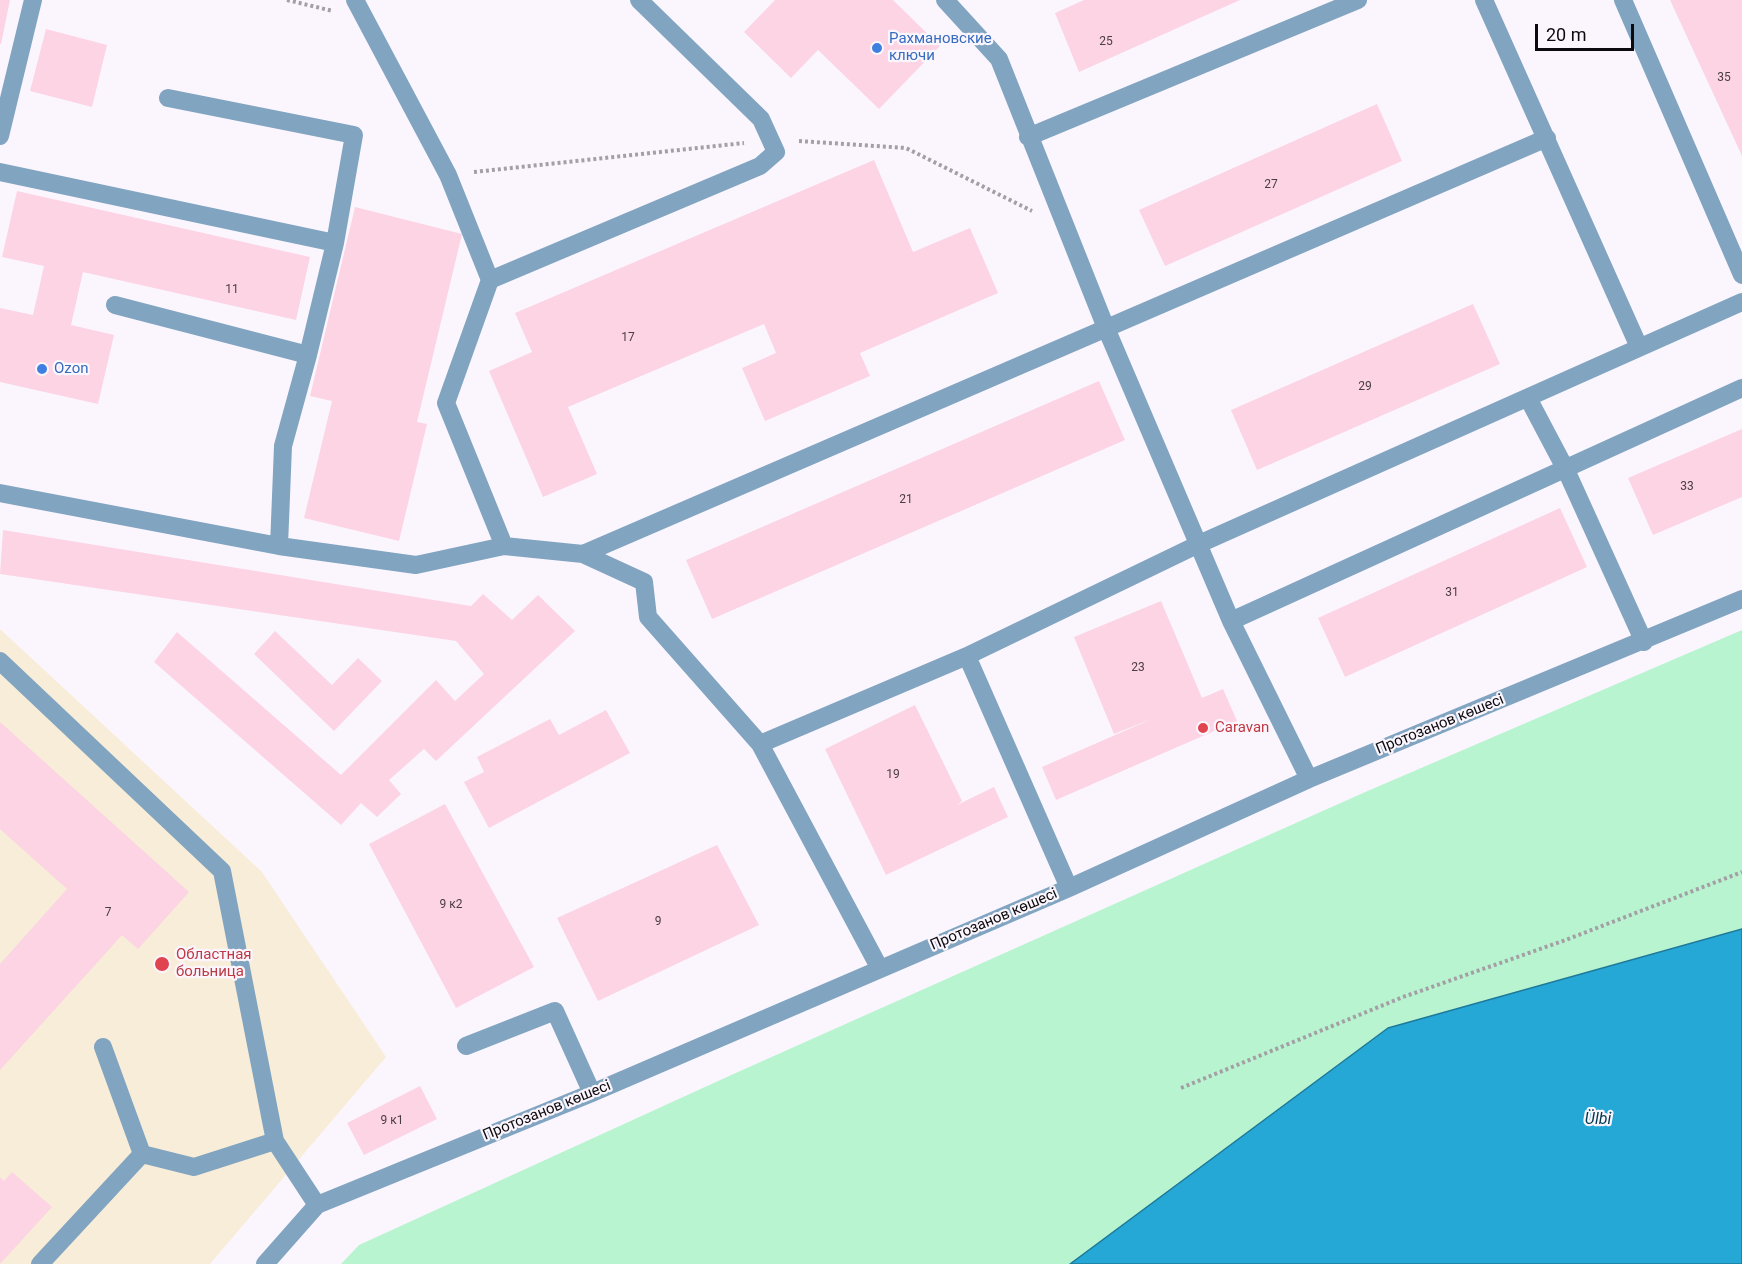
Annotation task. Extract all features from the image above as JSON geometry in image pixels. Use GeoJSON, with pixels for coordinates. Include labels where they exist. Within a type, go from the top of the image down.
{"type":"FeatureCollection","features":[{"type":"Feature","properties":{"kind":"street"},"geometry":{"type":"LineString","coordinates":[[0,136],[33,0]]}},
{"type":"Feature","properties":{"kind":"street"},"geometry":{"type":"LineString","coordinates":[[355,0],[448,175],[490,280],[446,403],[504,546]]}},
{"type":"Feature","properties":{"kind":"street"},"geometry":{"type":"LineString","coordinates":[[490,280],[760,166],[776,153],[761,119],[639,0]]}},
{"type":"Feature","properties":{"kind":"street"},"geometry":{"type":"LineString","coordinates":[[945,0],[999,59],[1028,137],[1106,328],[1231,621],[1309,779]]}},
{"type":"Feature","properties":{"kind":"street"},"geometry":{"type":"LineString","coordinates":[[1028,137],[1358,0]]}},
{"type":"Feature","properties":{"kind":"street"},"geometry":{"type":"LineString","coordinates":[[1484,0],[1639,346]]}},
{"type":"Feature","properties":{"kind":"street"},"geometry":{"type":"LineString","coordinates":[[1623,0],[1742,274]]}},
{"type":"Feature","properties":{"kind":"street"},"geometry":{"type":"LineString","coordinates":[[168,99],[354,135],[335,243],[283,446],[279,546]]}},
{"type":"Feature","properties":{"kind":"street"},"geometry":{"type":"LineString","coordinates":[[584,554],[1547,138]]}},
{"type":"Feature","properties":{"kind":"street"},"geometry":{"type":"LineString","coordinates":[[0,172],[335,243]]}},
{"type":"Feature","properties":{"kind":"street"},"geometry":{"type":"LineString","coordinates":[[760,744],[967,656],[1199,544],[1742,302]]}},
{"type":"Feature","properties":{"kind":"street"},"geometry":{"type":"LineString","coordinates":[[115,305],[308,355]]}},
{"type":"Feature","properties":{"kind":"street"},"geometry":{"type":"LineString","coordinates":[[1231,621],[1742,388]]}},
{"type":"Feature","properties":{"kind":"street"},"geometry":{"type":"LineString","coordinates":[[1528,398],[1566,470],[1644,642]]}},
{"type":"Feature","properties":{"kind":"street"},"geometry":{"type":"LineString","coordinates":[[0,493],[279,546],[416,565],[504,546],[584,554],[644,582],[648,617],[760,744],[880,969]]}},
{"type":"Feature","properties":{"kind":"street","name":"Протозанов көшесі"},"geometry":{"type":"LineString","coordinates":[[265,1264],[317,1204],[592,1093],[1069,888],[1309,779],[1742,600]]}},
{"type":"Feature","properties":{"kind":"street"},"geometry":{"type":"LineString","coordinates":[[967,656],[1069,888]]}},
{"type":"Feature","properties":{"kind":"street"},"geometry":{"type":"LineString","coordinates":[[0,661],[222,871],[274,1141],[317,1204]]}},
{"type":"Feature","properties":{"kind":"street"},"geometry":{"type":"LineString","coordinates":[[466,1046],[555,1011],[592,1093]]}},
{"type":"Feature","properties":{"kind":"street"},"geometry":{"type":"LineString","coordinates":[[103,1047],[142,1154]]}},
{"type":"Feature","properties":{"kind":"street"},"geometry":{"type":"LineString","coordinates":[[142,1154],[194,1167],[274,1141]]}},
{"type":"Feature","properties":{"kind":"street"},"geometry":{"type":"LineString","coordinates":[[40,1264],[142,1154]]}},
{"type":"Feature","properties":{"kind":"path"},"geometry":{"type":"LineString","coordinates":[[287,0],[365,19]]}},
{"type":"Feature","properties":{"kind":"path"},"geometry":{"type":"LineString","coordinates":[[1181,1088],[1403,997],[1563,941],[1742,872]]}},
{"type":"Feature","properties":{"kind":"shaded area","name":"Областная больница"},"geometry":{"type":"Polygon","coordinates":[[[0,629],[262,872],[386,1057],[210,1264],[0,1264],[0,629]]]}},
{"type":"Feature","properties":{"kind":"green space"},"geometry":{"type":"Polygon","coordinates":[[[1742,630],[1742,929],[1388,1028],[1070,1264],[341,1264],[359,1245],[729,1076],[1363,793],[1742,630]]]}},
{"type":"Feature","properties":{"kind":"water","name":"Ülbi"},"geometry":{"type":"Polygon","coordinates":[[[1742,929],[1742,1264],[1070,1264],[1388,1028],[1742,929]]]}},
{"type":"Feature","properties":{"kind":"building"},"geometry":{"type":"Polygon","coordinates":[[[0,0],[10,0],[1,44],[0,44],[0,0]]]}},
{"type":"Feature","properties":{"kind":"building"},"geometry":{"type":"Polygon","coordinates":[[[775,0],[893,0],[940,46],[879,109],[818,50],[791,78],[744,32],[775,0]]]}},
{"type":"Feature","properties":{"kind":"building"},"geometry":{"type":"Polygon","coordinates":[[[1084,0],[1240,0],[1079,72],[1055,13],[1084,0]]]}},
{"type":"Feature","properties":{"kind":"building"},"geometry":{"type":"Polygon","coordinates":[[[1670,0],[1742,0],[1742,156],[1670,0]]]}},
{"type":"Feature","properties":{"kind":"building"},"geometry":{"type":"Polygon","coordinates":[[[46,29],[107,45],[92,107],[30,91],[46,29]]]}},
{"type":"Feature","properties":{"kind":"building"},"geometry":{"type":"Polygon","coordinates":[[[1377,104],[1402,161],[1165,266],[1139,210],[1377,104]]]}},
{"type":"Feature","properties":{"kind":"building"},"geometry":{"type":"Polygon","coordinates":[[[874,160],[913,252],[970,228],[998,293],[860,353],[870,376],[765,421],[742,368],[776,353],[764,324],[568,407],[597,474],[543,497],[489,371],[532,352],[515,313],[874,160]]]}},
{"type":"Feature","properties":{"kind":"building"},"geometry":{"type":"Polygon","coordinates":[[[17,191],[310,257],[296,320],[83,272],[71,325],[114,335],[98,404],[0,382],[0,308],[33,315],[44,266],[2,257],[17,191]]]}},
{"type":"Feature","properties":{"kind":"building"},"geometry":{"type":"Polygon","coordinates":[[[355,207],[462,234],[417,422],[427,424],[399,541],[304,518],[332,401],[310,396],[355,207]]]}},
{"type":"Feature","properties":{"kind":"building"},"geometry":{"type":"Polygon","coordinates":[[[1473,304],[1500,364],[1257,470],[1231,410],[1473,304]]]}},
{"type":"Feature","properties":{"kind":"building"},"geometry":{"type":"Polygon","coordinates":[[[1099,381],[1125,440],[712,619],[686,560],[1099,381]]]}},
{"type":"Feature","properties":{"kind":"building"},"geometry":{"type":"Polygon","coordinates":[[[1742,429],[1742,497],[1653,535],[1628,478],[1742,429]]]}},
{"type":"Feature","properties":{"kind":"building"},"geometry":{"type":"Polygon","coordinates":[[[1560,508],[1587,567],[1345,677],[1318,618],[1560,508]]]}},
{"type":"Feature","properties":{"kind":"building"},"geometry":{"type":"Polygon","coordinates":[[[3,530],[471,606],[483,594],[512,620],[538,595],[575,631],[436,761],[424,749],[389,780],[401,794],[377,817],[361,803],[341,825],[154,662],[177,632],[341,775],[436,680],[455,701],[484,674],[456,641],[0,574],[3,530]]]}},
{"type":"Feature","properties":{"kind":"building"},"geometry":{"type":"Polygon","coordinates":[[[1161,601],[1202,698],[1223,689],[1237,721],[1056,800],[1042,767],[1154,718],[1114,734],[1074,637],[1161,601]]]}},
{"type":"Feature","properties":{"kind":"building"},"geometry":{"type":"Polygon","coordinates":[[[275,631],[332,685],[358,658],[382,681],[334,731],[254,654],[275,631]]]}},
{"type":"Feature","properties":{"kind":"building"},"geometry":{"type":"Polygon","coordinates":[[[915,705],[962,801],[957,805],[994,787],[1008,817],[886,875],[825,749],[915,705]]]}},
{"type":"Feature","properties":{"kind":"building"},"geometry":{"type":"Polygon","coordinates":[[[606,710],[630,753],[489,828],[464,782],[484,772],[477,757],[550,719],[559,735],[606,710]]]}},
{"type":"Feature","properties":{"kind":"building"},"geometry":{"type":"Polygon","coordinates":[[[0,722],[189,892],[138,949],[122,935],[0,1070],[0,964],[67,889],[0,829],[0,722]]]}},
{"type":"Feature","properties":{"kind":"building"},"geometry":{"type":"Polygon","coordinates":[[[445,804],[534,967],[456,1008],[369,844],[445,804]]]}},
{"type":"Feature","properties":{"kind":"building"},"geometry":{"type":"Polygon","coordinates":[[[717,845],[759,925],[598,1001],[557,918],[717,845]]]}},
{"type":"Feature","properties":{"kind":"building"},"geometry":{"type":"Polygon","coordinates":[[[420,1086],[437,1119],[364,1155],[347,1123],[420,1086]]]}},
{"type":"Feature","properties":{"kind":"building"},"geometry":{"type":"Polygon","coordinates":[[[12,1172],[52,1207],[0,1264],[0,1177],[4,1181],[12,1172]]]}},
{"type":"Feature","properties":{"kind":"place","name":"Рахмановские ключи"},"geometry":{"type":"Point","coordinates":[877,48]}},
{"type":"Feature","properties":{"kind":"place","name":"Ozon"},"geometry":{"type":"Point","coordinates":[42,369]}},
{"type":"Feature","properties":{"kind":"place","name":"Caravan"},"geometry":{"type":"Point","coordinates":[1203,728]}},
{"type":"Feature","properties":{"kind":"place","name":"Областная больница"},"geometry":{"type":"Point","coordinates":[162,964]}}]}
